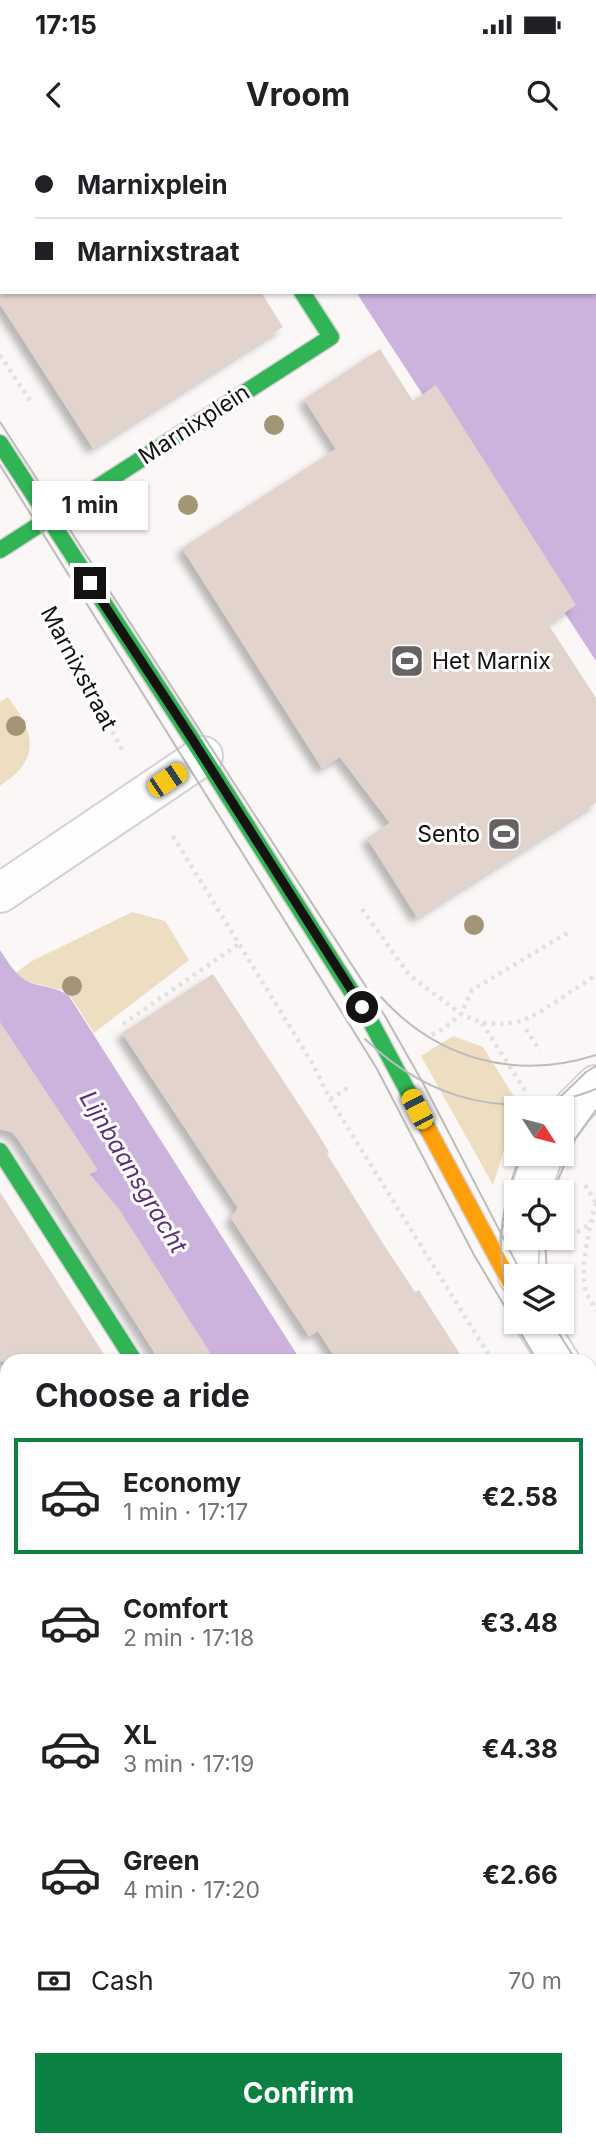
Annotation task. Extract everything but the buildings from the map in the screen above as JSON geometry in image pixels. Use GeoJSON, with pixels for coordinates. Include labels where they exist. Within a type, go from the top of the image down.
{"type":"FeatureCollection","features":[{"type":"Feature","properties":{"kind":"street","name":"Marnixplein"},"geometry":{"type":"LineString","coordinates":[[0,550],[331,337],[303,294]]}},
{"type":"Feature","properties":{"kind":"street"},"geometry":{"type":"LineString","coordinates":[[0,443],[53,515],[160,690],[372,1024],[504,1271]]}},
{"type":"Feature","properties":{"kind":"street"},"geometry":{"type":"LineString","coordinates":[[0,893],[203,756]]}},
{"type":"Feature","properties":{"kind":"street"},"geometry":{"type":"LineString","coordinates":[[574,1106],[596,1085]]}},
{"type":"Feature","properties":{"kind":"street"},"geometry":{"type":"LineString","coordinates":[[0,1151],[130,1354]]}},
{"type":"Feature","properties":{"kind":"street"},"geometry":{"type":"LineString","coordinates":[[542,1334],[554,1354]]}},
{"type":"Feature","properties":{"kind":"path"},"geometry":{"type":"LineString","coordinates":[[0,355],[21,385]]}},
{"type":"Feature","properties":{"kind":"path","name":"Marnixstraat"},"geometry":{"type":"LineString","coordinates":[[47,608],[147,794],[312,1063],[330,1099],[488,1354]]}},
{"type":"Feature","properties":{"kind":"path"},"geometry":{"type":"LineString","coordinates":[[356,900],[409,975],[461,1014],[482,1023],[522,1021],[596,975]]}},
{"type":"Feature","properties":{"kind":"path"},"geometry":{"type":"LineString","coordinates":[[461,1014],[472,990],[569,932]]}},
{"type":"Feature","properties":{"kind":"path"},"geometry":{"type":"LineString","coordinates":[[123,1024],[239,944]]}},
{"type":"Feature","properties":{"kind":"path"},"geometry":{"type":"LineString","coordinates":[[482,1023],[527,1093]]}},
{"type":"Feature","properties":{"kind":"path"},"geometry":{"type":"LineString","coordinates":[[526,1029],[540,1051]]}},
{"type":"Feature","properties":{"kind":"path"},"geometry":{"type":"LineString","coordinates":[[596,1203],[588,1236],[585,1289],[596,1311]]}},
{"type":"Feature","properties":{"kind":"shaded area"},"geometry":{"type":"Polygon","coordinates":[[[8,697],[28,731],[30,749],[21,768],[0,786],[0,702],[8,697]]]}},
{"type":"Feature","properties":{"kind":"shaded area"},"geometry":{"type":"Polygon","coordinates":[[[132,912],[165,921],[189,960],[94,1033],[67,991],[7,977],[30,962],[132,912]]]}},
{"type":"Feature","properties":{"kind":"shaded area"},"geometry":{"type":"Polygon","coordinates":[[[453,1036],[483,1047],[514,1096],[504,1096],[504,1150],[493,1185],[421,1056],[453,1036]]]}},
{"type":"Feature","properties":{"kind":"water"},"geometry":{"type":"Polygon","coordinates":[[[357,294],[596,294],[596,661],[357,294]]]}},
{"type":"Feature","properties":{"kind":"water","name":"Lijnbaansgracht"},"geometry":{"type":"Polygon","coordinates":[[[0,950],[13,969],[26,981],[69,996],[297,1354],[165,1354],[0,1098],[0,950]]]}},
{"type":"Feature","properties":{"kind":"tram line"},"geometry":{"type":"LineString","coordinates":[[0,422],[385,1016],[423,1083],[517,1264]]}},
{"type":"Feature","properties":{"kind":"tram line"},"geometry":{"type":"LineString","coordinates":[[0,465],[377,1069],[474,1255],[533,1354]]}},
{"type":"Feature","properties":{"kind":"tram line"},"geometry":{"type":"LineString","coordinates":[[381,997],[427,1036],[480,1059],[537,1066],[566,1063],[596,1055]]}},
{"type":"Feature","properties":{"kind":"tram line"},"geometry":{"type":"LineString","coordinates":[[365,1039],[416,1077],[444,1091],[473,1100],[533,1104],[565,1099],[596,1089]]}},
{"type":"Feature","properties":{"kind":"tram line"},"geometry":{"type":"LineString","coordinates":[[561,1096],[596,1066]]}},
{"type":"Feature","properties":{"kind":"tram line"},"geometry":{"type":"LineString","coordinates":[[558,1180],[575,1139],[596,1110]]}},
{"type":"Feature","properties":{"kind":"tram line"},"geometry":{"type":"LineString","coordinates":[[504,1276],[501,1256],[502,1226],[507,1196],[517,1166]]}},
{"type":"Feature","properties":{"kind":"tram line"},"geometry":{"type":"LineString","coordinates":[[546,1250],[546,1264]]}},
{"type":"Feature","properties":{"kind":"tram line"},"geometry":{"type":"LineString","coordinates":[[559,1334],[572,1354]]}},
{"type":"Feature","properties":{"kind":"traffic: fast"},"geometry":{"type":"LineString","coordinates":[[0,550],[331,337],[303,294]]}},
{"type":"Feature","properties":{"kind":"traffic: fast"},"geometry":{"type":"LineString","coordinates":[[0,443],[203,756],[372,1024],[429,1131]]}},
{"type":"Feature","properties":{"kind":"traffic: fast"},"geometry":{"type":"LineString","coordinates":[[0,1151],[130,1354]]}},
{"type":"Feature","properties":{"kind":"traffic: slow"},"geometry":{"type":"LineString","coordinates":[[429,1131],[504,1271]]}},
{"type":"Feature","properties":{"kind":"place","name":"Het Marnix"},"geometry":{"type":"Point","coordinates":[407,661]}},
{"type":"Feature","properties":{"kind":"place","name":"Sento"},"geometry":{"type":"Point","coordinates":[504,834]}},
{"type":"Feature","properties":{"kind":"route"},"geometry":{"type":"LineString","coordinates":[[90,583],[362,1007]]}}]}
